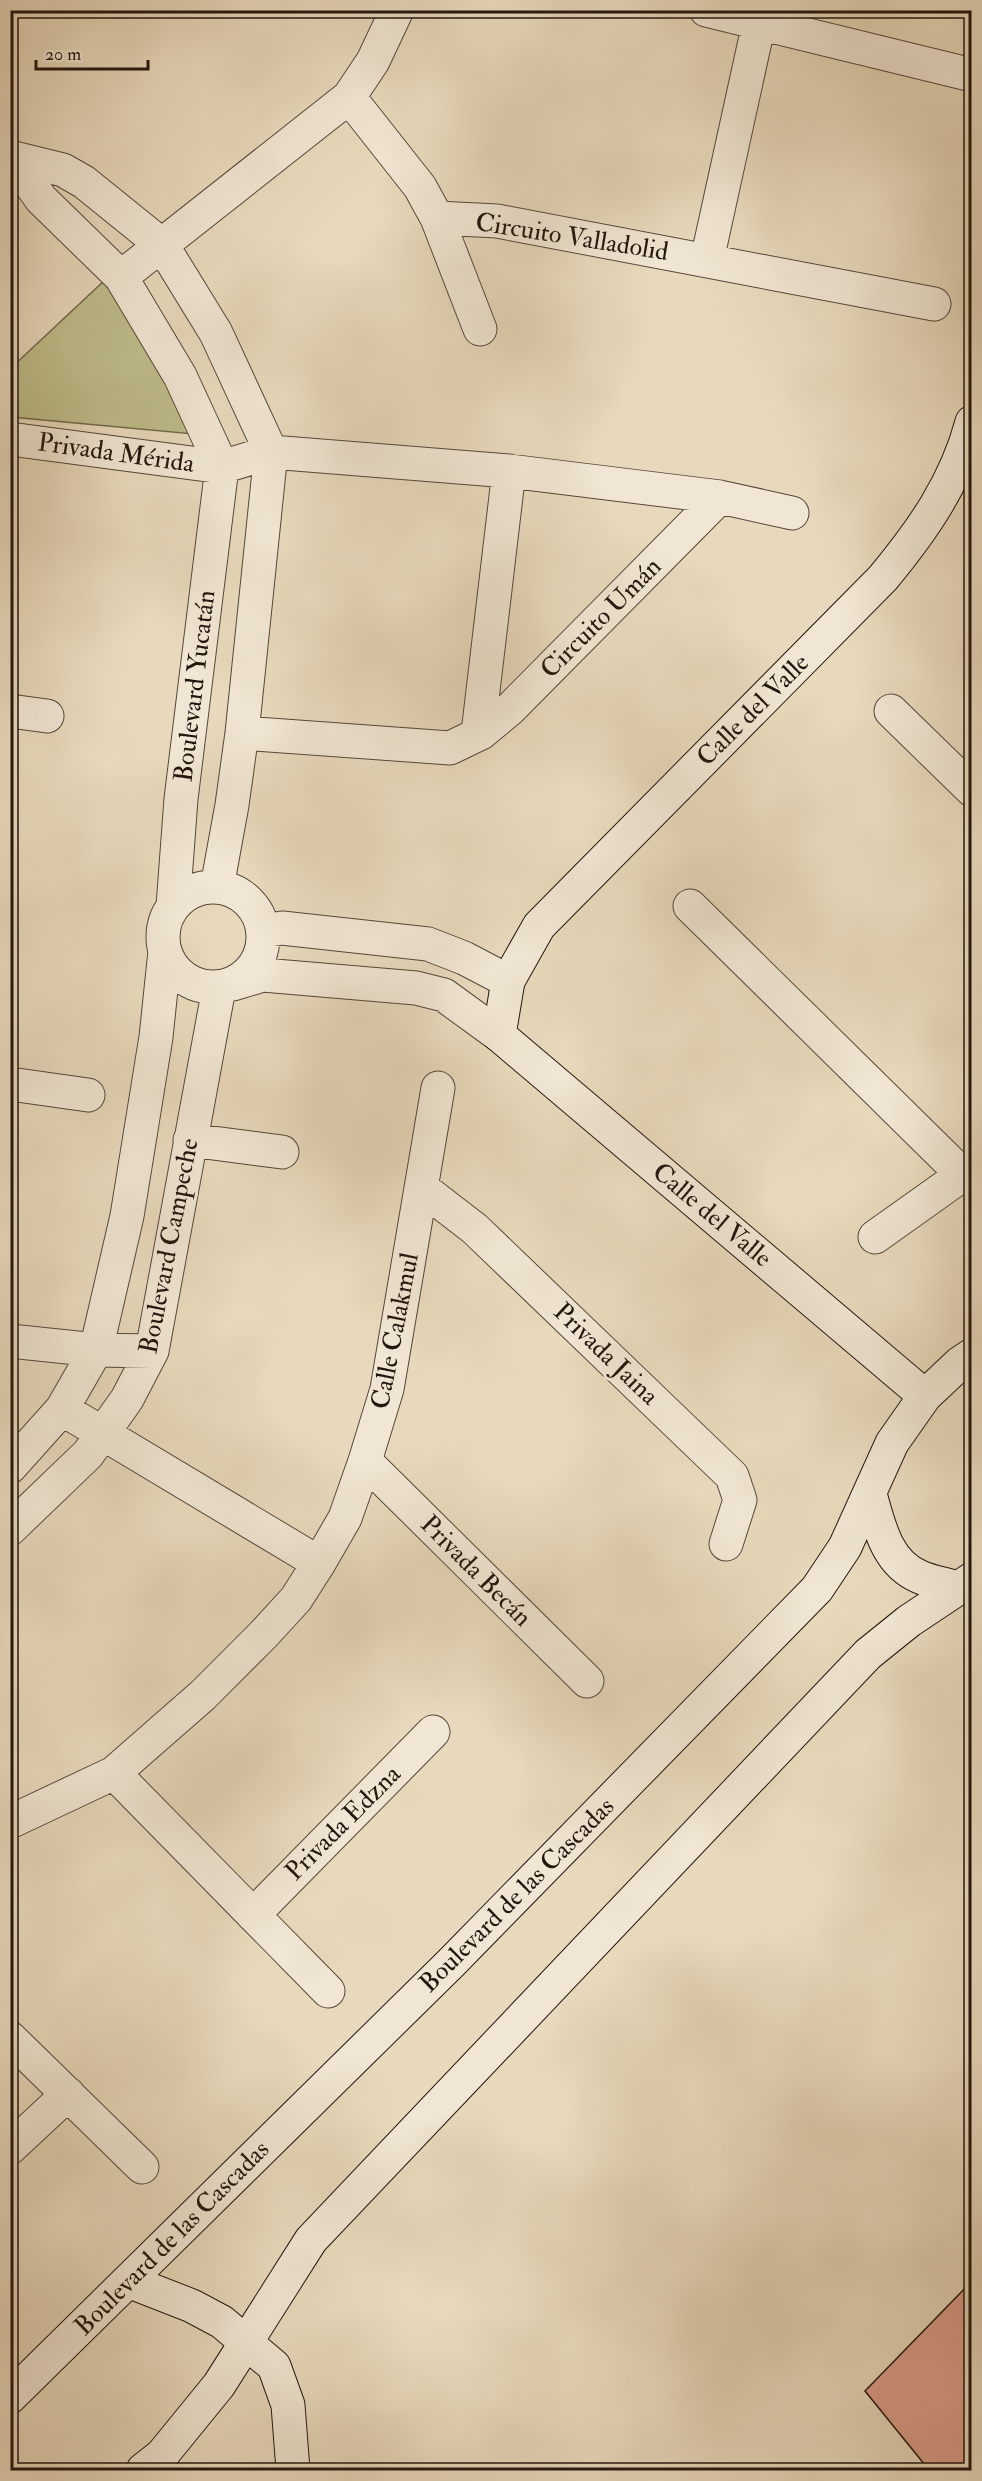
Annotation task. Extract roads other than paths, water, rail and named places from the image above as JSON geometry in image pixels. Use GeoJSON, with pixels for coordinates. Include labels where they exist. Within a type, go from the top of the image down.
{"type":"FeatureCollection","features":[{"type":"Feature","properties":{"kind":"street"},"geometry":{"type":"LineString","coordinates":[[121,277],[349,97],[373,62],[397,10]]}},
{"type":"Feature","properties":{"kind":"street"},"geometry":{"type":"LineString","coordinates":[[706,10],[972,75]]}},
{"type":"Feature","properties":{"kind":"street"},"geometry":{"type":"LineString","coordinates":[[707,260],[759,23]]}},
{"type":"Feature","properties":{"kind":"street","name":"Circuito Valladolid"},"geometry":{"type":"LineString","coordinates":[[349,97],[420,187],[437,218],[480,329]]}},
{"type":"Feature","properties":{"kind":"street"},"geometry":{"type":"LineString","coordinates":[[11,157],[63,170],[84,182],[162,245],[216,333],[271,452]]}},
{"type":"Feature","properties":{"kind":"street"},"geometry":{"type":"LineString","coordinates":[[11,157],[41,199],[121,277],[180,376],[222,467],[271,452],[508,471],[720,497],[792,513]]}},
{"type":"Feature","properties":{"kind":"street","name":"Circuito Valladolid"},"geometry":{"type":"LineString","coordinates":[[437,218],[497,221],[934,304]]}},
{"type":"Feature","properties":{"kind":"street","name":"Calle del Valle"},"geometry":{"type":"LineString","coordinates":[[499,1035],[508,981],[539,926],[883,579],[916,539],[945,493],[965,449],[972,422]]}},
{"type":"Feature","properties":{"kind":"street","name":"Privada Mérida"},"geometry":{"type":"LineString","coordinates":[[10,439],[222,467]]}},
{"type":"Feature","properties":{"kind":"street","name":"Boulevard Yucatán"},"geometry":{"type":"LineString","coordinates":[[217,887],[242,734],[271,452]]}},
{"type":"Feature","properties":{"kind":"street","name":"Boulevard Yucatán"},"geometry":{"type":"LineString","coordinates":[[173,906],[181,799],[222,467]]}},
{"type":"Feature","properties":{"kind":"street"},"geometry":{"type":"LineString","coordinates":[[478,734],[508,471]]}},
{"type":"Feature","properties":{"kind":"street","name":"Circuito Umán"},"geometry":{"type":"LineString","coordinates":[[242,734],[450,748],[478,734],[510,709],[720,497]]}},
{"type":"Feature","properties":{"kind":"street"},"geometry":{"type":"LineString","coordinates":[[10,711],[47,716]]}},
{"type":"Feature","properties":{"kind":"street"},"geometry":{"type":"LineString","coordinates":[[891,711],[972,790]]}},
{"type":"Feature","properties":{"kind":"street"},"geometry":{"type":"LineString","coordinates":[[217,887],[236,892],[251,903],[264,932],[260,958],[248,974],[225,986],[201,986],[185,979],[173,967],[165,951],[163,935],[165,920],[173,906],[185,895],[201,888],[217,887]]}},
{"type":"Feature","properties":{"kind":"street"},"geometry":{"type":"LineString","coordinates":[[690,906],[968,1172],[875,1237]]}},
{"type":"Feature","properties":{"kind":"street"},"geometry":{"type":"LineString","coordinates":[[264,932],[282,928],[428,944],[464,958],[508,981]]}},
{"type":"Feature","properties":{"kind":"street","name":"Boulevard Campeche"},"geometry":{"type":"LineString","coordinates":[[10,1467],[62,1409],[96,1350],[127,1216],[156,1037],[165,951]]}},
{"type":"Feature","properties":{"kind":"street","name":"Calle del Valle"},"geometry":{"type":"LineString","coordinates":[[225,986],[263,975],[416,988],[444,995],[499,1035],[925,1396]]}},
{"type":"Feature","properties":{"kind":"street","name":"Boulevard Campeche"},"geometry":{"type":"LineString","coordinates":[[10,1529],[88,1454],[127,1399],[152,1351],[190,1140],[225,986]]}},
{"type":"Feature","properties":{"kind":"street"},"geometry":{"type":"LineString","coordinates":[[10,1084],[88,1095]]}},
{"type":"Feature","properties":{"kind":"street","name":"Calle Calakmul"},"geometry":{"type":"LineString","coordinates":[[10,1822],[114,1773],[203,1695],[263,1635],[296,1599],[319,1563],[345,1518],[387,1389],[438,1088]]}},
{"type":"Feature","properties":{"kind":"street"},"geometry":{"type":"LineString","coordinates":[[190,1140],[282,1152]]}},
{"type":"Feature","properties":{"kind":"street","name":"Privada Jaina"},"geometry":{"type":"LineString","coordinates":[[422,1188],[475,1229],[732,1476],[740,1500],[726,1544]]}},
{"type":"Feature","properties":{"kind":"street"},"geometry":{"type":"LineString","coordinates":[[10,1341],[96,1350],[152,1351]]}},
{"type":"Feature","properties":{"kind":"street","name":"Boulevard de las Cascadas"},"geometry":{"type":"LineString","coordinates":[[10,2397],[451,1963],[817,1589],[845,1547],[892,1443],[925,1396],[960,1363],[972,1355]]}},
{"type":"Feature","properties":{"kind":"street"},"geometry":{"type":"LineString","coordinates":[[62,1409],[319,1563]]}},
{"type":"Feature","properties":{"kind":"street","name":"Privada Becán"},"geometry":{"type":"LineString","coordinates":[[365,1461],[587,1681]]}},
{"type":"Feature","properties":{"kind":"street"},"geometry":{"type":"LineString","coordinates":[[870,1494],[882,1537],[896,1560],[918,1576],[964,1583]]}},
{"type":"Feature","properties":{"kind":"street"},"geometry":{"type":"LineString","coordinates":[[143,2470],[162,2455],[219,2385],[311,2240],[868,1654],[964,1583]]}},
{"type":"Feature","properties":{"kind":"street","name":"Privada Edzna"},"geometry":{"type":"LineString","coordinates":[[253,1915],[433,1732]]}},
{"type":"Feature","properties":{"kind":"street"},"geometry":{"type":"LineString","coordinates":[[114,1773],[328,1991]]}},
{"type":"Feature","properties":{"kind":"street"},"geometry":{"type":"LineString","coordinates":[[10,2038],[142,2167]]}},
{"type":"Feature","properties":{"kind":"street"},"geometry":{"type":"LineString","coordinates":[[10,2148],[68,2094]]}},
{"type":"Feature","properties":{"kind":"street"},"geometry":{"type":"LineString","coordinates":[[128,2281],[192,2306],[222,2322],[274,2366],[288,2405],[293,2470]]}}]}
